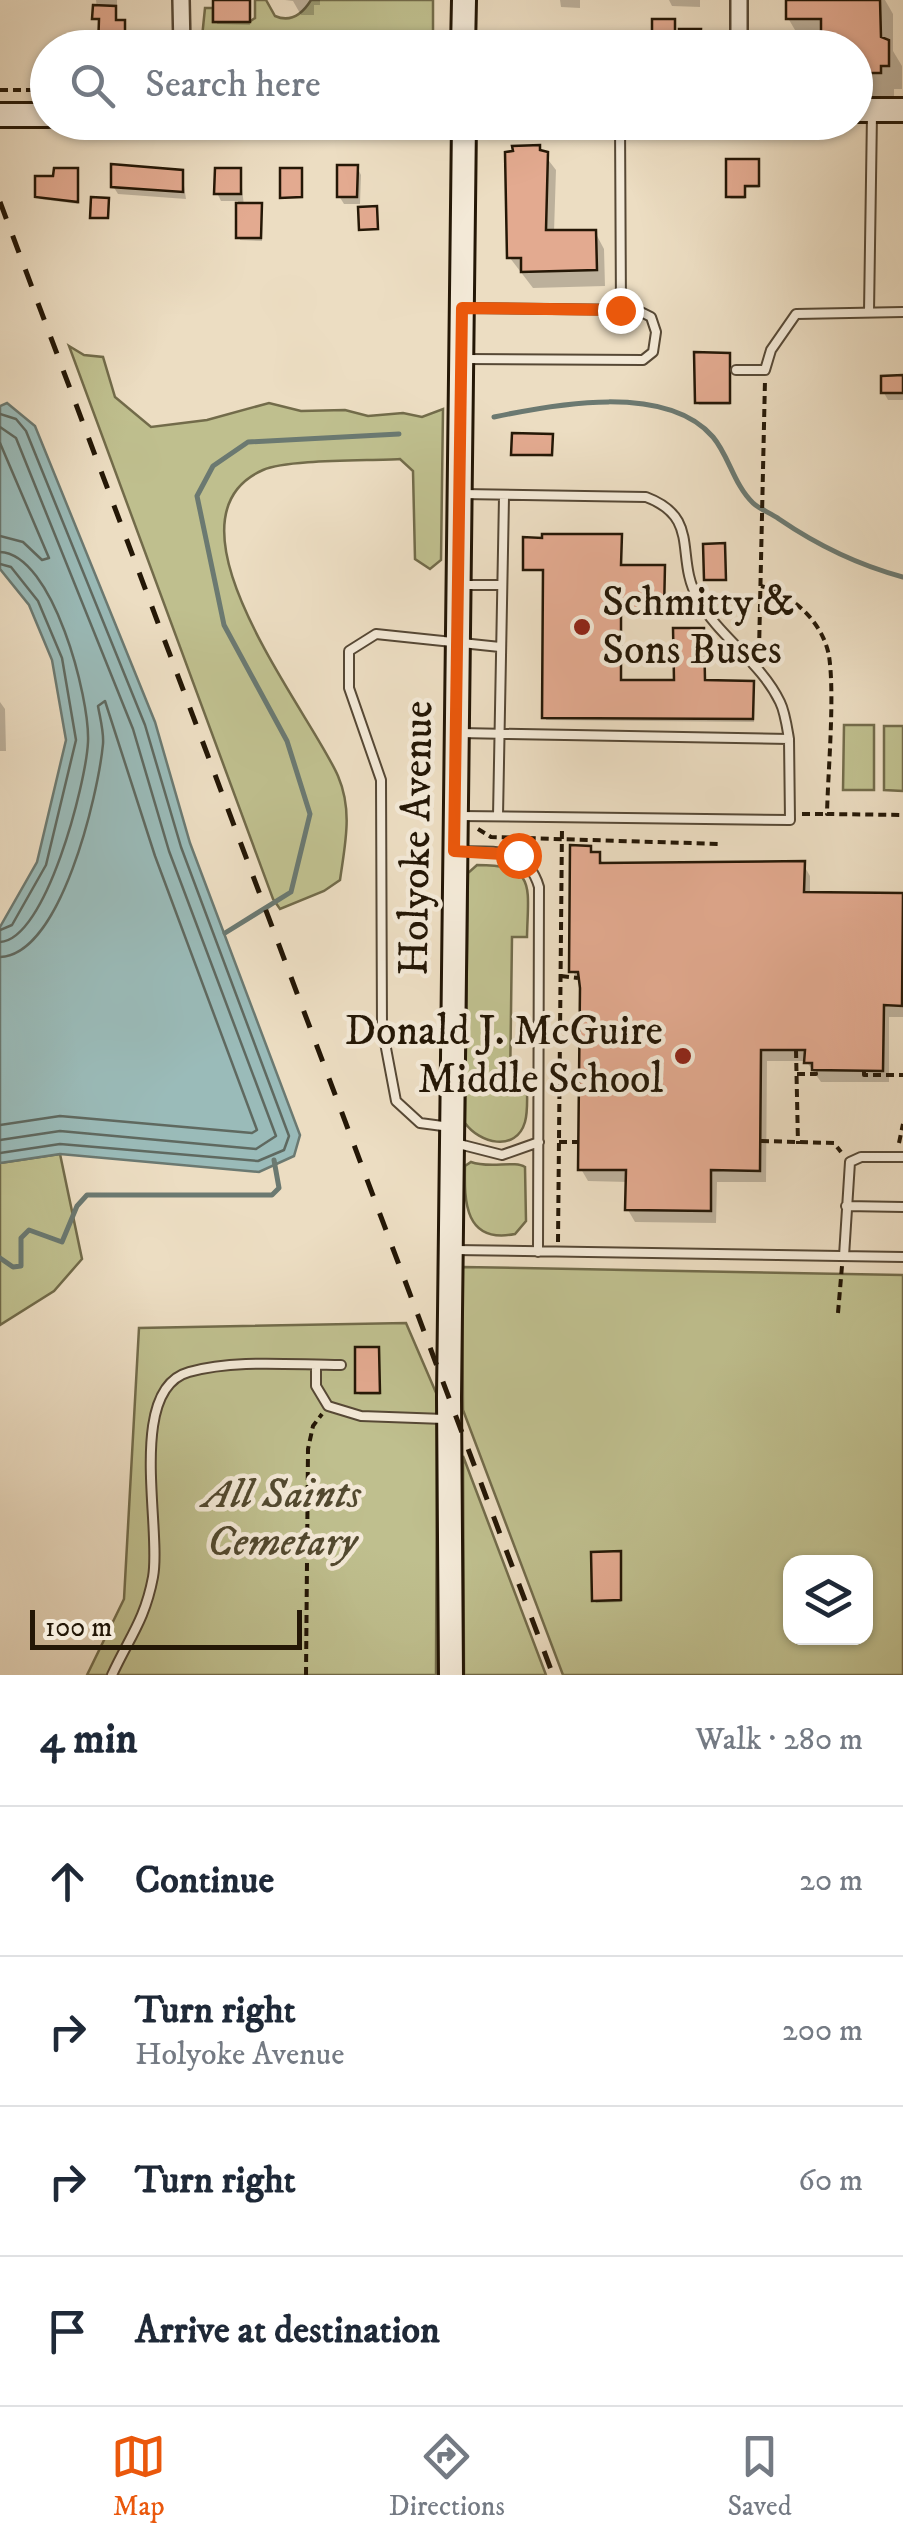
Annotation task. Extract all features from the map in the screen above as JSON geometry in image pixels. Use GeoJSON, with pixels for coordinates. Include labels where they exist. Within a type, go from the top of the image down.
{"type":"FeatureCollection","features":[{"type":"Feature","properties":{"kind":"street"},"geometry":{"type":"LineString","coordinates":[[182,0],[182,30]]}},
{"type":"Feature","properties":{"kind":"street"},"geometry":{"type":"LineString","coordinates":[[464,0],[464,30]]}},
{"type":"Feature","properties":{"kind":"street"},"geometry":{"type":"LineString","coordinates":[[739,30],[740,0]]}},
{"type":"Feature","properties":{"kind":"street"},"geometry":{"type":"LineString","coordinates":[[873,110],[903,110]]}},
{"type":"Feature","properties":{"kind":"street"},"geometry":{"type":"LineString","coordinates":[[0,115],[30,115]]}},
{"type":"Feature","properties":{"kind":"street","name":"Holyoke Avenue"},"geometry":{"type":"LineString","coordinates":[[451,1675],[450,1250],[454,851],[462,816],[455,733],[464,140]]}},
{"type":"Feature","properties":{"kind":"lane"},"geometry":{"type":"LineString","coordinates":[[620,140],[620,310]]}},
{"type":"Feature","properties":{"kind":"lane"},"geometry":{"type":"LineString","coordinates":[[865,140],[869,312]]}},
{"type":"Feature","properties":{"kind":"lane"},"geometry":{"type":"LineString","coordinates":[[460,359],[648,358],[656,342],[653,322],[638,310],[462,308]]}},
{"type":"Feature","properties":{"kind":"lane"},"geometry":{"type":"LineString","coordinates":[[736,370],[764,370],[771,350],[796,314],[903,312]]}},
{"type":"Feature","properties":{"kind":"lane"},"geometry":{"type":"LineString","coordinates":[[457,494],[646,497],[667,505],[681,522],[690,578],[698,600],[781,702],[789,739],[790,820],[462,816]]}},
{"type":"Feature","properties":{"kind":"lane"},"geometry":{"type":"LineString","coordinates":[[498,816],[504,497]]}},
{"type":"Feature","properties":{"kind":"lane"},"geometry":{"type":"LineString","coordinates":[[456,586],[502,586]]}},
{"type":"Feature","properties":{"kind":"lane"},"geometry":{"type":"LineString","coordinates":[[500,647],[456,646],[376,634],[349,651],[348,688],[380,780],[382,1026],[396,1100],[420,1123],[502,1155],[539,1142]]}},
{"type":"Feature","properties":{"kind":"lane"},"geometry":{"type":"LineString","coordinates":[[455,733],[789,739]]}},
{"type":"Feature","properties":{"kind":"lane"},"geometry":{"type":"LineString","coordinates":[[454,851],[518,855],[534,870],[540,886],[538,1252]]}},
{"type":"Feature","properties":{"kind":"lane"},"geometry":{"type":"LineString","coordinates":[[844,1256],[850,1162],[901,1157]]}},
{"type":"Feature","properties":{"kind":"lane"},"geometry":{"type":"LineString","coordinates":[[846,1206],[903,1206]]}},
{"type":"Feature","properties":{"kind":"lane"},"geometry":{"type":"LineString","coordinates":[[450,1250],[903,1257]]}},
{"type":"Feature","properties":{"kind":"lane"},"geometry":{"type":"LineString","coordinates":[[316,1365],[316,1386],[328,1406],[361,1416],[449,1419]]}},
{"type":"Feature","properties":{"kind":"lane"},"geometry":{"type":"LineString","coordinates":[[112,1675],[143,1621],[154,1572],[152,1425],[161,1392],[186,1372],[341,1365]]}},
{"type":"Feature","properties":{"kind":"path"},"geometry":{"type":"LineString","coordinates":[[0,90],[30,90]]}},
{"type":"Feature","properties":{"kind":"path"},"geometry":{"type":"LineString","coordinates":[[758,670],[764,370]]}},
{"type":"Feature","properties":{"kind":"path"},"geometry":{"type":"LineString","coordinates":[[761,586],[783,592],[799,604],[828,654],[827,814]]}},
{"type":"Feature","properties":{"kind":"path"},"geometry":{"type":"LineString","coordinates":[[790,814],[903,816]]}},
{"type":"Feature","properties":{"kind":"path"},"geometry":{"type":"LineString","coordinates":[[462,816],[491,837],[605,837],[616,844],[721,844]]}},
{"type":"Feature","properties":{"kind":"path"},"geometry":{"type":"LineString","coordinates":[[558,1252],[561,817]]}},
{"type":"Feature","properties":{"kind":"path"},"geometry":{"type":"LineString","coordinates":[[560,976],[578,978]]}},
{"type":"Feature","properties":{"kind":"path"},"geometry":{"type":"LineString","coordinates":[[796,1050],[798,1144]]}},
{"type":"Feature","properties":{"kind":"path"},"geometry":{"type":"LineString","coordinates":[[797,1074],[816,1074],[815,1070]]}},
{"type":"Feature","properties":{"kind":"path"},"geometry":{"type":"LineString","coordinates":[[864,1071],[864,1075],[903,1075]]}},
{"type":"Feature","properties":{"kind":"path"},"geometry":{"type":"LineString","coordinates":[[901,1157],[903,1124]]}},
{"type":"Feature","properties":{"kind":"path"},"geometry":{"type":"LineString","coordinates":[[760,1141],[834,1143],[850,1162]]}},
{"type":"Feature","properties":{"kind":"path"},"geometry":{"type":"LineString","coordinates":[[558,1142],[578,1142]]}},
{"type":"Feature","properties":{"kind":"path"},"geometry":{"type":"LineString","coordinates":[[838,1313],[844,1256]]}},
{"type":"Feature","properties":{"kind":"path"},"geometry":{"type":"LineString","coordinates":[[306,1675],[308,1450],[313,1426],[328,1406]]}},
{"type":"Feature","properties":{"kind":"green space"},"geometry":{"type":"Polygon","coordinates":[[[255,0],[266,0],[275,16],[286,18],[300,13],[311,0],[433,0],[433,30],[203,30],[205,8],[213,8],[213,22],[249,22],[255,18],[255,0]]]}},
{"type":"Feature","properties":{"kind":"green space"},"geometry":{"type":"Polygon","coordinates":[[[69,346],[84,355],[103,357],[115,397],[151,427],[207,420],[269,403],[301,411],[345,410],[368,416],[403,413],[422,417],[443,409],[441,560],[430,569],[415,559],[413,471],[400,459],[309,462],[263,470],[233,495],[224,530],[231,572],[249,618],[343,789],[346,828],[340,880],[324,891],[280,909],[273,899],[69,346]]]}},
{"type":"Feature","properties":{"kind":"green space"},"geometry":{"type":"Polygon","coordinates":[[[844,725],[874,725],[874,790],[843,790],[844,725]]]}},
{"type":"Feature","properties":{"kind":"green space"},"geometry":{"type":"Polygon","coordinates":[[[884,726],[903,726],[903,791],[884,790],[884,726]]]}},
{"type":"Feature","properties":{"kind":"green space"},"geometry":{"type":"Polygon","coordinates":[[[477,865],[510,869],[525,882],[527,892],[527,937],[512,937],[510,1087],[527,1088],[527,1109],[520,1132],[514,1138],[497,1142],[479,1136],[465,1123],[468,873],[477,865]]]}},
{"type":"Feature","properties":{"kind":"green space"},"geometry":{"type":"Polygon","coordinates":[[[60,1154],[82,1259],[54,1291],[0,1325],[0,1163],[60,1154]]]}},
{"type":"Feature","properties":{"kind":"green space"},"geometry":{"type":"Polygon","coordinates":[[[471,1162],[525,1167],[526,1221],[515,1234],[486,1233],[471,1217],[465,1166],[471,1162]]]}},
{"type":"Feature","properties":{"kind":"green space"},"geometry":{"type":"Polygon","coordinates":[[[462,1267],[903,1275],[903,1675],[563,1675],[463,1410],[462,1267]]]}},
{"type":"Feature","properties":{"kind":"green space","name":"All Saints Cemetary"},"geometry":{"type":"Polygon","coordinates":[[[406,1323],[437,1395],[436,1675],[87,1675],[124,1599],[139,1328],[406,1323]]]}},
{"type":"Feature","properties":{"kind":"green space"},"geometry":{"type":"Polygon","coordinates":[[[463,1456],[546,1675],[464,1675],[463,1456]]]}},
{"type":"Feature","properties":{"kind":"water"},"geometry":{"type":"Polygon","coordinates":[[[7,403],[35,426],[155,722],[190,843],[300,1135],[294,1156],[259,1172],[60,1154],[0,1163],[0,927],[37,862],[66,740],[52,660],[29,605],[0,569],[0,406],[7,403]]]}},
{"type":"Feature","properties":{"kind":"building"},"geometry":{"type":"Polygon","coordinates":[[[213,0],[250,0],[250,22],[213,22],[213,0]]]}},
{"type":"Feature","properties":{"kind":"building"},"geometry":{"type":"Polygon","coordinates":[[[786,0],[880,0],[881,37],[889,40],[889,66],[881,66],[881,73],[873,73],[873,30],[821,30],[821,19],[786,19],[786,0]]]}},
{"type":"Feature","properties":{"kind":"building"},"geometry":{"type":"Polygon","coordinates":[[[93,5],[116,6],[116,20],[125,20],[125,30],[99,30],[99,19],[92,19],[93,5]]]}},
{"type":"Feature","properties":{"kind":"building"},"geometry":{"type":"Polygon","coordinates":[[[652,19],[675,19],[675,30],[652,30],[652,19]]]}},
{"type":"Feature","properties":{"kind":"building"},"geometry":{"type":"Polygon","coordinates":[[[540,145],[540,150],[548,152],[546,230],[596,230],[597,270],[521,272],[521,258],[507,258],[505,152],[513,151],[512,146],[540,145]]]}},
{"type":"Feature","properties":{"kind":"building"},"geometry":{"type":"Polygon","coordinates":[[[726,159],[759,159],[759,186],[745,186],[745,197],[726,197],[726,159]]]}},
{"type":"Feature","properties":{"kind":"building"},"geometry":{"type":"Polygon","coordinates":[[[111,164],[183,170],[183,192],[111,187],[111,164]]]}},
{"type":"Feature","properties":{"kind":"building"},"geometry":{"type":"Polygon","coordinates":[[[337,165],[358,165],[357,197],[337,197],[337,165]]]}},
{"type":"Feature","properties":{"kind":"building"},"geometry":{"type":"Polygon","coordinates":[[[54,168],[78,168],[78,202],[35,197],[35,176],[53,176],[54,168]]]}},
{"type":"Feature","properties":{"kind":"building"},"geometry":{"type":"Polygon","coordinates":[[[215,168],[241,168],[241,194],[214,194],[215,168]]]}},
{"type":"Feature","properties":{"kind":"building"},"geometry":{"type":"Polygon","coordinates":[[[280,168],[302,168],[302,197],[280,198],[280,168]]]}},
{"type":"Feature","properties":{"kind":"building"},"geometry":{"type":"Polygon","coordinates":[[[91,197],[109,198],[108,218],[90,218],[91,197]]]}},
{"type":"Feature","properties":{"kind":"building"},"geometry":{"type":"Polygon","coordinates":[[[236,203],[262,203],[261,238],[236,238],[236,203]]]}},
{"type":"Feature","properties":{"kind":"building"},"geometry":{"type":"Polygon","coordinates":[[[377,206],[378,229],[359,230],[358,207],[377,206]]]}},
{"type":"Feature","properties":{"kind":"building"},"geometry":{"type":"Polygon","coordinates":[[[694,352],[730,353],[730,403],[695,403],[694,352]]]}},
{"type":"Feature","properties":{"kind":"building"},"geometry":{"type":"Polygon","coordinates":[[[903,375],[903,393],[881,393],[881,376],[903,375]]]}},
{"type":"Feature","properties":{"kind":"building"},"geometry":{"type":"Polygon","coordinates":[[[512,433],[553,434],[552,455],[511,455],[512,433]]]}},
{"type":"Feature","properties":{"kind":"building","name":"Schmitty & Sons Buses"},"geometry":{"type":"Polygon","coordinates":[[[542,534],[622,534],[621,565],[665,565],[664,612],[621,612],[621,680],[674,680],[673,628],[704,628],[705,680],[754,681],[753,719],[542,718],[543,570],[523,570],[523,537],[542,538],[542,534]]]}},
{"type":"Feature","properties":{"kind":"building"},"geometry":{"type":"Polygon","coordinates":[[[725,543],[726,580],[704,580],[703,544],[725,543]]]}},
{"type":"Feature","properties":{"kind":"building"},"geometry":{"type":"Polygon","coordinates":[[[570,845],[591,846],[591,852],[600,852],[600,863],[805,861],[804,892],[903,893],[902,1006],[884,1005],[883,1071],[812,1070],[812,1063],[804,1063],[805,1050],[761,1050],[760,1171],[711,1170],[711,1211],[625,1210],[626,1170],[578,1170],[580,988],[578,972],[569,972],[570,845]]]}},
{"type":"Feature","properties":{"kind":"building"},"geometry":{"type":"Polygon","coordinates":[[[355,1347],[379,1347],[380,1393],[355,1393],[355,1347]]]}},
{"type":"Feature","properties":{"kind":"building"},"geometry":{"type":"Polygon","coordinates":[[[621,1551],[621,1600],[592,1601],[591,1552],[621,1551]]]}},
{"type":"Feature","properties":{"kind":"waterway"},"geometry":{"type":"LineString","coordinates":[[494,417],[578,403],[609,402],[668,409],[693,420],[713,437],[746,496],[756,505],[838,553],[903,577]]}},
{"type":"Feature","properties":{"kind":"waterway"},"geometry":{"type":"LineString","coordinates":[[225,933],[291,892],[310,814],[287,741],[224,625],[197,496],[213,466],[248,442],[399,434]]}},
{"type":"Feature","properties":{"kind":"waterway"},"geometry":{"type":"LineString","coordinates":[[0,1258],[13,1267],[21,1266],[21,1238],[29,1230],[62,1242],[77,1206],[87,1195],[272,1195],[279,1188],[274,1160]]}},
{"type":"Feature","properties":{"kind":"railway"},"geometry":{"type":"LineString","coordinates":[[0,202],[553,1675]]}},
{"type":"Feature","properties":{"kind":"place","name":"Schmitty & Sons Buses"},"geometry":{"type":"Point","coordinates":[582,627]}},
{"type":"Feature","properties":{"kind":"place","name":"Donald J. McGuire Middle School"},"geometry":{"type":"Point","coordinates":[683,1056]}},
{"type":"Feature","properties":{"kind":"route"},"geometry":{"type":"LineString","coordinates":[[518,855],[454,851],[462,308],[620,310]]}}]}
